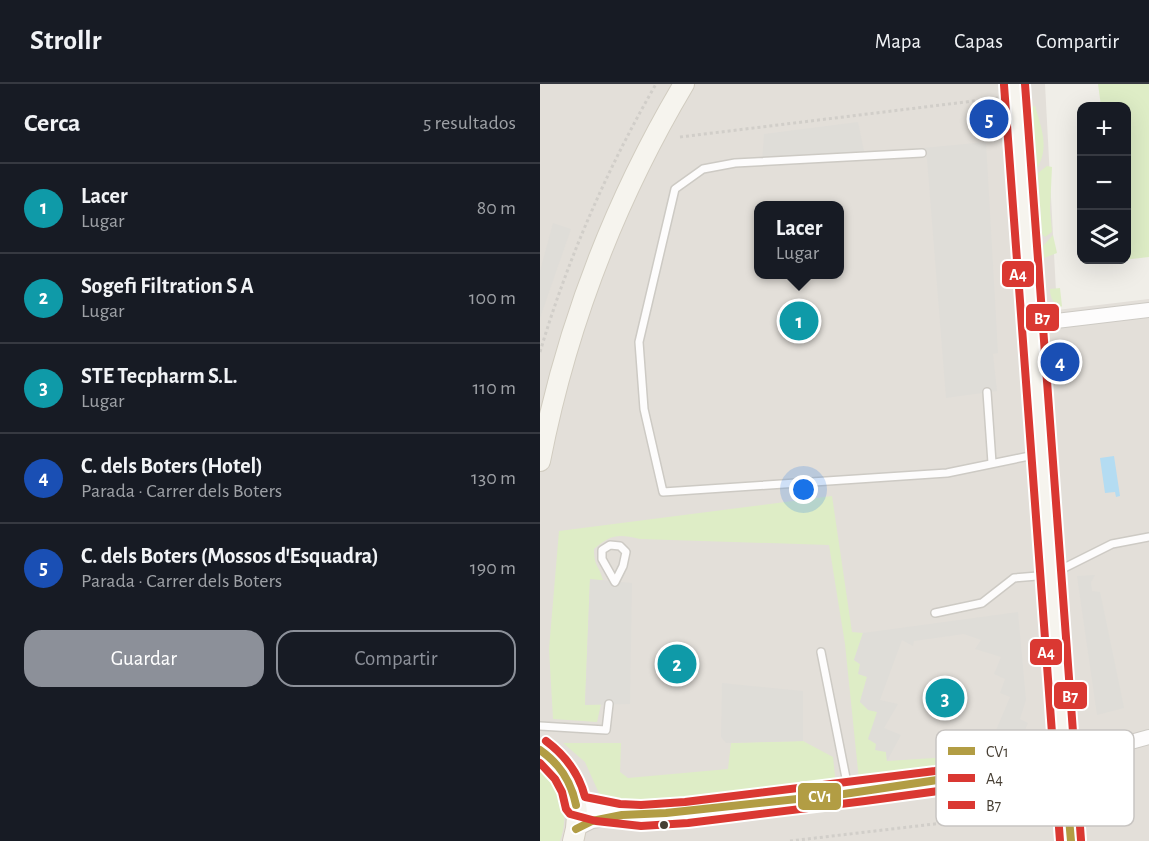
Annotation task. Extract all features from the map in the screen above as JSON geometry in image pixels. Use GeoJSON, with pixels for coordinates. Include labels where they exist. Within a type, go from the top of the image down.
{"type":"FeatureCollection","features":[{"type":"Feature","properties":{"kind":"street"},"geometry":{"type":"LineString","coordinates":[[540,461],[563,362],[598,261],[642,160],[684,84]]}},
{"type":"Feature","properties":{"kind":"street"},"geometry":{"type":"LineString","coordinates":[[1014,84],[1062,730]]}},
{"type":"Feature","properties":{"kind":"street"},"geometry":{"type":"LineString","coordinates":[[1031,324],[1149,310]]}},
{"type":"Feature","properties":{"kind":"street"},"geometry":{"type":"LineString","coordinates":[[1134,741],[1149,737]]}},
{"type":"Feature","properties":{"kind":"street"},"geometry":{"type":"LineString","coordinates":[[540,750],[563,772],[574,793],[575,835]]}},
{"type":"Feature","properties":{"kind":"street"},"geometry":{"type":"LineString","coordinates":[[575,835],[592,821],[622,815],[666,813],[849,793],[936,781]]}},
{"type":"Feature","properties":{"kind":"street"},"geometry":{"type":"LineString","coordinates":[[576,805],[591,811],[622,815]]}},
{"type":"Feature","properties":{"kind":"street"},"geometry":{"type":"LineString","coordinates":[[1067,826],[1071,841]]}},
{"type":"Feature","properties":{"kind":"lane"},"geometry":{"type":"LineString","coordinates":[[922,153],[735,163],[702,169],[675,189],[639,342],[644,409],[663,492],[947,472],[1041,453]]}},
{"type":"Feature","properties":{"kind":"lane"},"geometry":{"type":"LineString","coordinates":[[987,393],[992,463]]}},
{"type":"Feature","properties":{"kind":"lane"},"geometry":{"type":"LineString","coordinates":[[935,613],[982,603],[1014,578],[1050,575],[1112,544],[1149,537]]}},
{"type":"Feature","properties":{"kind":"lane"},"geometry":{"type":"LineString","coordinates":[[610,545],[620,546],[626,552],[623,566],[615,582],[602,559],[602,550],[610,545]]}},
{"type":"Feature","properties":{"kind":"lane"},"geometry":{"type":"LineString","coordinates":[[821,652],[849,793]]}},
{"type":"Feature","properties":{"kind":"lane"},"geometry":{"type":"LineString","coordinates":[[540,726],[606,730],[609,704]]}},
{"type":"Feature","properties":{"kind":"path"},"geometry":{"type":"LineString","coordinates":[[540,352],[557,296],[595,201],[656,84]]}},
{"type":"Feature","properties":{"kind":"path"},"geometry":{"type":"LineString","coordinates":[[680,136],[998,98]]}},
{"type":"Feature","properties":{"kind":"path"},"geometry":{"type":"LineString","coordinates":[[790,841],[936,822]]}},
{"type":"Feature","properties":{"kind":"shaded area"},"geometry":{"type":"Polygon","coordinates":[[[540,84],[1045,84],[1057,310],[1149,299],[1149,841],[540,841],[540,84]]]}},
{"type":"Feature","properties":{"kind":"shaded area"},"geometry":{"type":"Polygon","coordinates":[[[858,122],[864,151],[762,162],[764,134],[858,122]]]}},
{"type":"Feature","properties":{"kind":"shaded area"},"geometry":{"type":"Polygon","coordinates":[[[986,142],[998,353],[993,354],[997,391],[946,398],[927,159],[923,148],[986,142]]]}},
{"type":"Feature","properties":{"kind":"shaded area"},"geometry":{"type":"Polygon","coordinates":[[[553,223],[571,229],[540,318],[540,271],[553,223]]]}},
{"type":"Feature","properties":{"kind":"shaded area"},"geometry":{"type":"Polygon","coordinates":[[[1095,575],[1091,582],[1092,591],[1100,592],[1124,708],[1097,715],[1077,576],[1095,575]]]}},
{"type":"Feature","properties":{"kind":"shaded area"},"geometry":{"type":"Polygon","coordinates":[[[590,579],[632,583],[630,704],[585,705],[590,579]]]}},
{"type":"Feature","properties":{"kind":"shaded area"},"geometry":{"type":"Polygon","coordinates":[[[1018,612],[1026,700],[1020,719],[1028,723],[1025,730],[996,730],[1010,697],[1000,693],[1005,679],[994,674],[1001,657],[975,649],[981,640],[964,634],[914,641],[913,646],[902,640],[880,700],[898,704],[884,728],[901,735],[887,761],[886,752],[875,750],[876,744],[868,739],[877,712],[868,710],[860,702],[867,677],[858,674],[860,664],[854,660],[863,633],[1018,612]]]}},
{"type":"Feature","properties":{"kind":"shaded area"},"geometry":{"type":"Polygon","coordinates":[[[722,683],[803,691],[803,741],[726,743],[721,737],[722,683]]]}},
{"type":"Feature","properties":{"kind":"green space"},"geometry":{"type":"Polygon","coordinates":[[[1098,84],[1149,84],[1149,257],[1131,259],[1131,102],[1100,102],[1098,84]]]}},
{"type":"Feature","properties":{"kind":"green space"},"geometry":{"type":"Polygon","coordinates":[[[1035,106],[1044,145],[1037,168],[1032,107],[1035,106]]]}},
{"type":"Feature","properties":{"kind":"green space"},"geometry":{"type":"Polygon","coordinates":[[[1047,166],[1052,167],[1050,209],[1052,232],[1045,237],[1042,234],[1038,173],[1047,166]]]}},
{"type":"Feature","properties":{"kind":"green space"},"geometry":{"type":"Polygon","coordinates":[[[1053,235],[1057,253],[1044,258],[1043,246],[1053,235]]]}},
{"type":"Feature","properties":{"kind":"green space"},"geometry":{"type":"Polygon","coordinates":[[[1060,288],[1061,307],[1054,302],[1050,292],[1050,289],[1060,288]]]}},
{"type":"Feature","properties":{"kind":"green space"},"geometry":{"type":"Polygon","coordinates":[[[832,496],[852,632],[863,633],[854,660],[860,664],[867,677],[860,702],[877,712],[876,744],[886,752],[887,761],[936,758],[936,769],[859,780],[845,644],[829,545],[640,539],[626,536],[616,536],[605,540],[594,549],[596,563],[603,580],[590,580],[585,704],[601,704],[597,722],[553,719],[549,649],[559,531],[832,496]]]}},
{"type":"Feature","properties":{"kind":"green space"},"geometry":{"type":"Polygon","coordinates":[[[803,741],[833,757],[836,785],[624,801],[602,800],[585,762],[563,743],[621,743],[620,772],[628,778],[728,769],[731,743],[803,741]]]}},
{"type":"Feature","properties":{"kind":"green space"},"geometry":{"type":"Polygon","coordinates":[[[540,766],[554,782],[562,800],[564,821],[560,841],[540,841],[540,766]]]}},
{"type":"Feature","properties":{"kind":"water"},"geometry":{"type":"Polygon","coordinates":[[[1114,456],[1120,496],[1116,497],[1115,492],[1105,493],[1100,458],[1114,456]]]}},
{"type":"Feature","properties":{"kind":"transit line","name":"B7"},"geometry":{"type":"LineString","coordinates":[[1025,84],[1073,730]]}},
{"type":"Feature","properties":{"kind":"transit line","name":"A4"},"geometry":{"type":"LineString","coordinates":[[1004,85],[1052,730]]}},
{"type":"Feature","properties":{"kind":"transit line","name":"B7"},"geometry":{"type":"LineString","coordinates":[[546,741],[571,766],[585,797],[620,804],[685,802],[936,771]]}},
{"type":"Feature","properties":{"kind":"transit line","name":"CV1"},"geometry":{"type":"LineString","coordinates":[[540,750],[564,774],[576,805]]}},
{"type":"Feature","properties":{"kind":"transit line","name":"A4"},"geometry":{"type":"LineString","coordinates":[[540,763],[555,779],[570,814],[596,821],[641,826],[688,823],[936,791]]}},
{"type":"Feature","properties":{"kind":"transit line","name":"CV1"},"geometry":{"type":"LineString","coordinates":[[576,829],[592,821],[622,815],[666,813],[844,794],[936,780]]}},
{"type":"Feature","properties":{"kind":"transit line","name":"A4"},"geometry":{"type":"LineString","coordinates":[[1059,826],[1060,841]]}},
{"type":"Feature","properties":{"kind":"transit line","name":"CV1"},"geometry":{"type":"LineString","coordinates":[[1070,826],[1071,841]]}},
{"type":"Feature","properties":{"kind":"transit line","name":"B7"},"geometry":{"type":"LineString","coordinates":[[1080,826],[1081,840]]}},
{"type":"Feature","properties":{"kind":"place","name":"C. dels Boters (Mossos d'Esquadra)"},"geometry":{"type":"Point","coordinates":[989,119]}},
{"type":"Feature","properties":{"kind":"place","name":"Lacer"},"geometry":{"type":"Point","coordinates":[799,321]}},
{"type":"Feature","properties":{"kind":"place","name":"C. dels Boters (Hotel)"},"geometry":{"type":"Point","coordinates":[1060,362]}},
{"type":"Feature","properties":{"kind":"place","name":"Sogefi Filtration S A"},"geometry":{"type":"Point","coordinates":[677,664]}},
{"type":"Feature","properties":{"kind":"place","name":"STE Tecpharm S.L."},"geometry":{"type":"Point","coordinates":[945,698]}}]}
